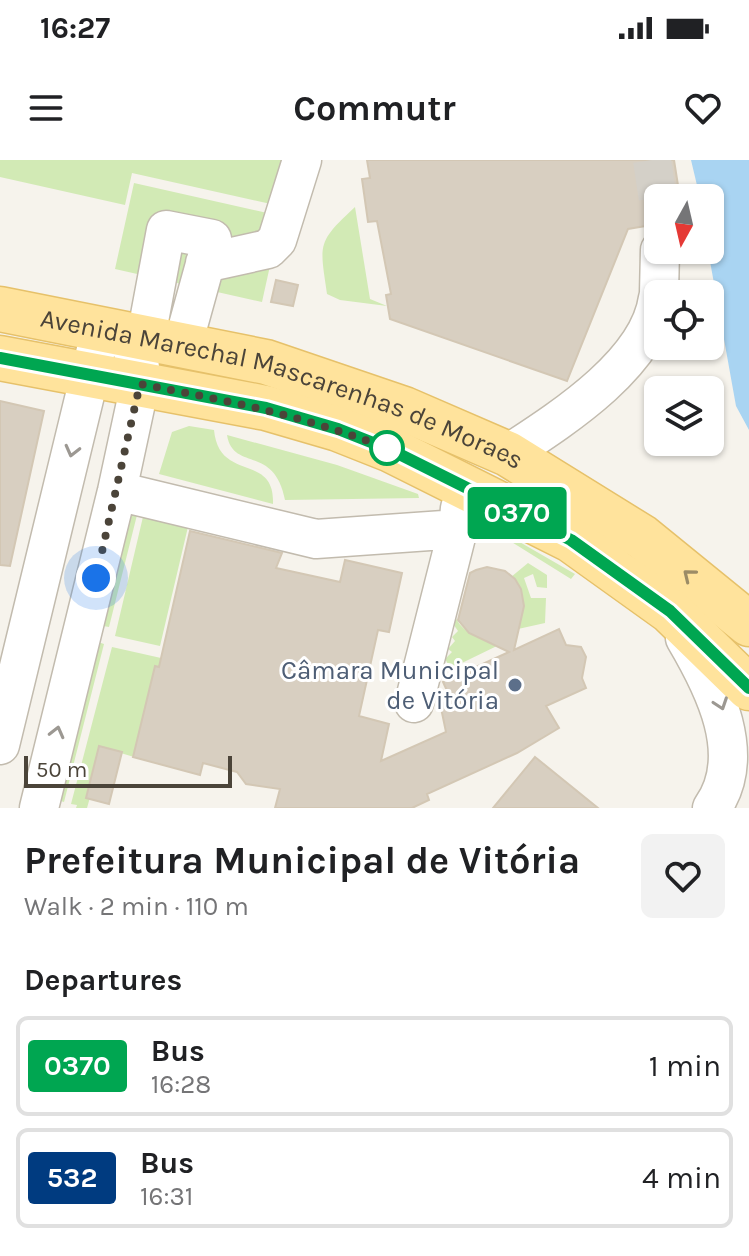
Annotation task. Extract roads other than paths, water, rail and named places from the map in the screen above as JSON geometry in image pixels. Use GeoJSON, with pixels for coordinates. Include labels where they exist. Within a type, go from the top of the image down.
{"type":"FeatureCollection","features":[{"type":"Feature","properties":{"kind":"main road","name":"Avenida Marechal Mascarenhas de Moraes"},"geometry":{"type":"LineString","coordinates":[[0,309],[282,367],[404,409],[508,454],[642,537],[749,624]]}},
{"type":"Feature","properties":{"kind":"main road","name":"Avenida Marechal Mascarenhas de Moraes"},"geometry":{"type":"LineString","coordinates":[[0,358],[266,408],[338,429],[391,450],[571,540],[670,611],[749,688]]}},
{"type":"Feature","properties":{"kind":"street"},"geometry":{"type":"LineString","coordinates":[[205,263],[268,249],[277,240],[302,160]]}},
{"type":"Feature","properties":{"kind":"street"},"geometry":{"type":"LineString","coordinates":[[0,745],[91,375],[139,336],[205,263],[212,239],[166,230],[139,336],[140,384],[117,491],[39,808]]}},
{"type":"Feature","properties":{"kind":"street"},"geometry":{"type":"LineString","coordinates":[[508,454],[553,424],[610,377],[644,338]]}},
{"type":"Feature","properties":{"kind":"street"},"geometry":{"type":"LineString","coordinates":[[414,703],[458,529],[462,485]]}},
{"type":"Feature","properties":{"kind":"street"},"geometry":{"type":"LineString","coordinates":[[117,491],[316,539],[458,529]]}},
{"type":"Feature","properties":{"kind":"street"},"geometry":{"type":"LineString","coordinates":[[670,611],[717,693],[729,730],[733,753],[729,780],[712,808]]}},
{"type":"Feature","properties":{"kind":"street"},"geometry":{"type":"LineString","coordinates":[[29,627],[81,635]]}},
{"type":"Feature","properties":{"kind":"water"},"geometry":{"type":"Polygon","coordinates":[[[691,160],[749,160],[749,430],[736,406],[724,339],[724,280],[713,280],[711,264],[724,264],[724,184],[697,184],[691,160]]]}},
{"type":"Feature","properties":{"kind":"tunnel"},"geometry":{"type":"LineString","coordinates":[[652,160],[656,184]]}},
{"type":"Feature","properties":{"kind":"place","name":"Câmara Municipal de Vitória"},"geometry":{"type":"Point","coordinates":[515,685]}}]}
